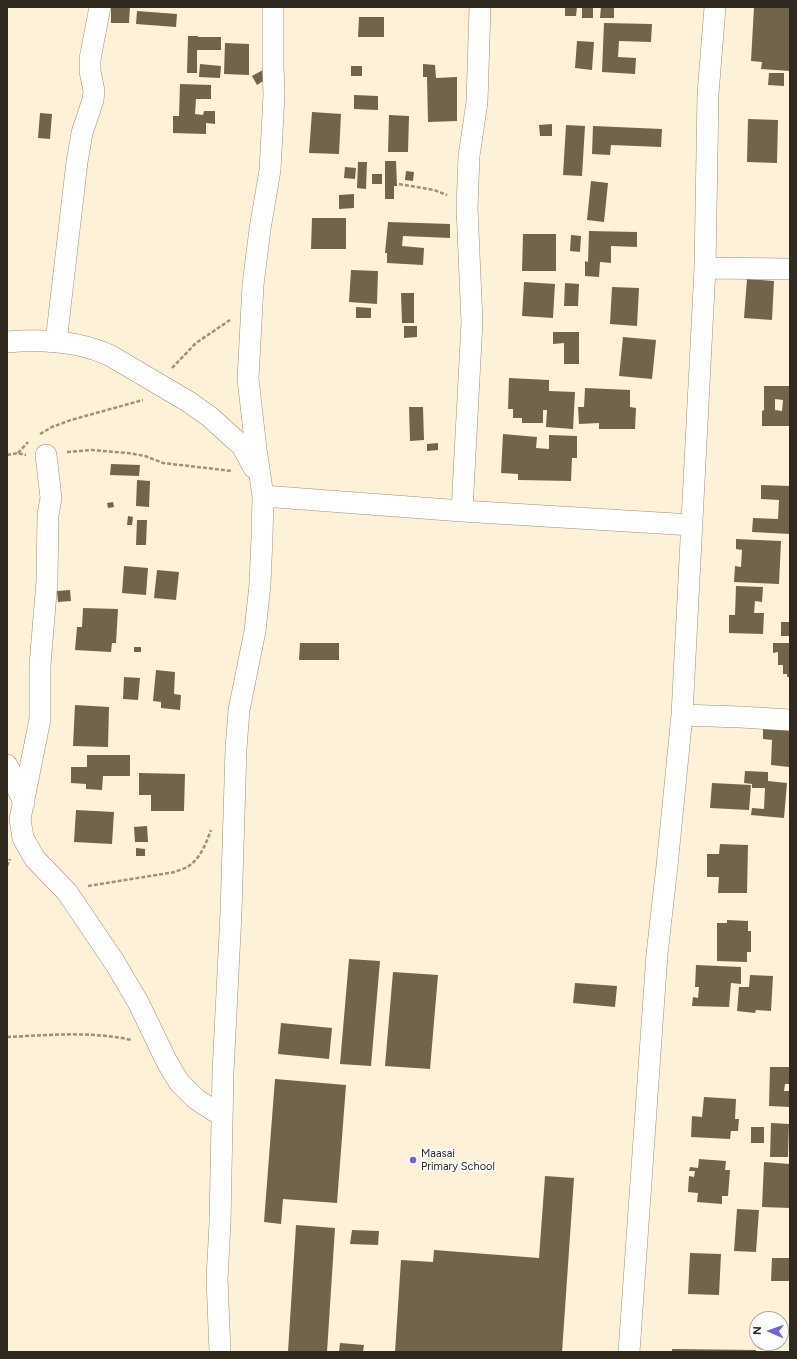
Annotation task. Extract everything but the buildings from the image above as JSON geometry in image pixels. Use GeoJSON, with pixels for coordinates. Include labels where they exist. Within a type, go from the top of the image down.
{"type":"FeatureCollection","features":[{"type":"Feature","properties":{"kind":"street"},"geometry":{"type":"LineString","coordinates":[[56,342],[76,162],[82,133],[93,100],[94,91],[90,71],[90,59],[100,7]]}},
{"type":"Feature","properties":{"kind":"street"},"geometry":{"type":"LineString","coordinates":[[220,1352],[217,1279],[220,1223],[223,1072],[231,912],[236,749],[239,710],[255,631],[260,584],[261,483],[248,379],[253,285],[260,229],[270,170],[274,95],[273,7]]}},
{"type":"Feature","properties":{"kind":"street"},"geometry":{"type":"LineString","coordinates":[[462,511],[472,322],[467,208],[469,156],[477,102],[480,7]]}},
{"type":"Feature","properties":{"kind":"street"},"geometry":{"type":"LineString","coordinates":[[629,1352],[657,954],[682,715],[705,268],[708,94],[715,7]]}},
{"type":"Feature","properties":{"kind":"street"},"geometry":{"type":"LineString","coordinates":[[705,268],[790,269]]}},
{"type":"Feature","properties":{"kind":"street"},"geometry":{"type":"LineString","coordinates":[[7,342],[45,340],[98,350],[111,356],[189,402],[232,436],[242,446],[261,483]]}},
{"type":"Feature","properties":{"kind":"street"},"geometry":{"type":"LineString","coordinates":[[46,455],[51,498],[48,515],[47,581],[40,665],[40,719],[20,819],[23,838],[35,859],[67,892],[115,963],[179,1082],[196,1099],[222,1116]]}},
{"type":"Feature","properties":{"kind":"street"},"geometry":{"type":"LineString","coordinates":[[261,483],[462,511],[692,525]]}},
{"type":"Feature","properties":{"kind":"street"},"geometry":{"type":"LineString","coordinates":[[682,715],[790,720]]}},
{"type":"Feature","properties":{"kind":"street"},"geometry":{"type":"LineString","coordinates":[[7,765],[24,803]]}},
{"type":"Feature","properties":{"kind":"path"},"geometry":{"type":"LineString","coordinates":[[399,184],[419,187],[446,195],[467,208]]}},
{"type":"Feature","properties":{"kind":"path"},"geometry":{"type":"LineString","coordinates":[[36,436],[52,427],[71,420],[140,401],[154,394],[162,386],[174,366],[196,343],[232,318]]}},
{"type":"Feature","properties":{"kind":"path"},"geometry":{"type":"LineString","coordinates":[[18,453],[31,439]]}},
{"type":"Feature","properties":{"kind":"path"},"geometry":{"type":"LineString","coordinates":[[46,455],[56,452],[86,451],[128,453],[144,456],[164,463],[228,470],[261,483]]}},
{"type":"Feature","properties":{"kind":"path"},"geometry":{"type":"LineString","coordinates":[[67,892],[89,886],[175,872],[187,867],[196,861],[205,846],[212,827]]}},
{"type":"Feature","properties":{"kind":"path"},"geometry":{"type":"LineString","coordinates":[[7,1037],[92,1034],[138,1042]]}},
{"type":"Feature","properties":{"kind":"place","name":"Maasai Primary School"},"geometry":{"type":"Point","coordinates":[413,1160]}}]}
